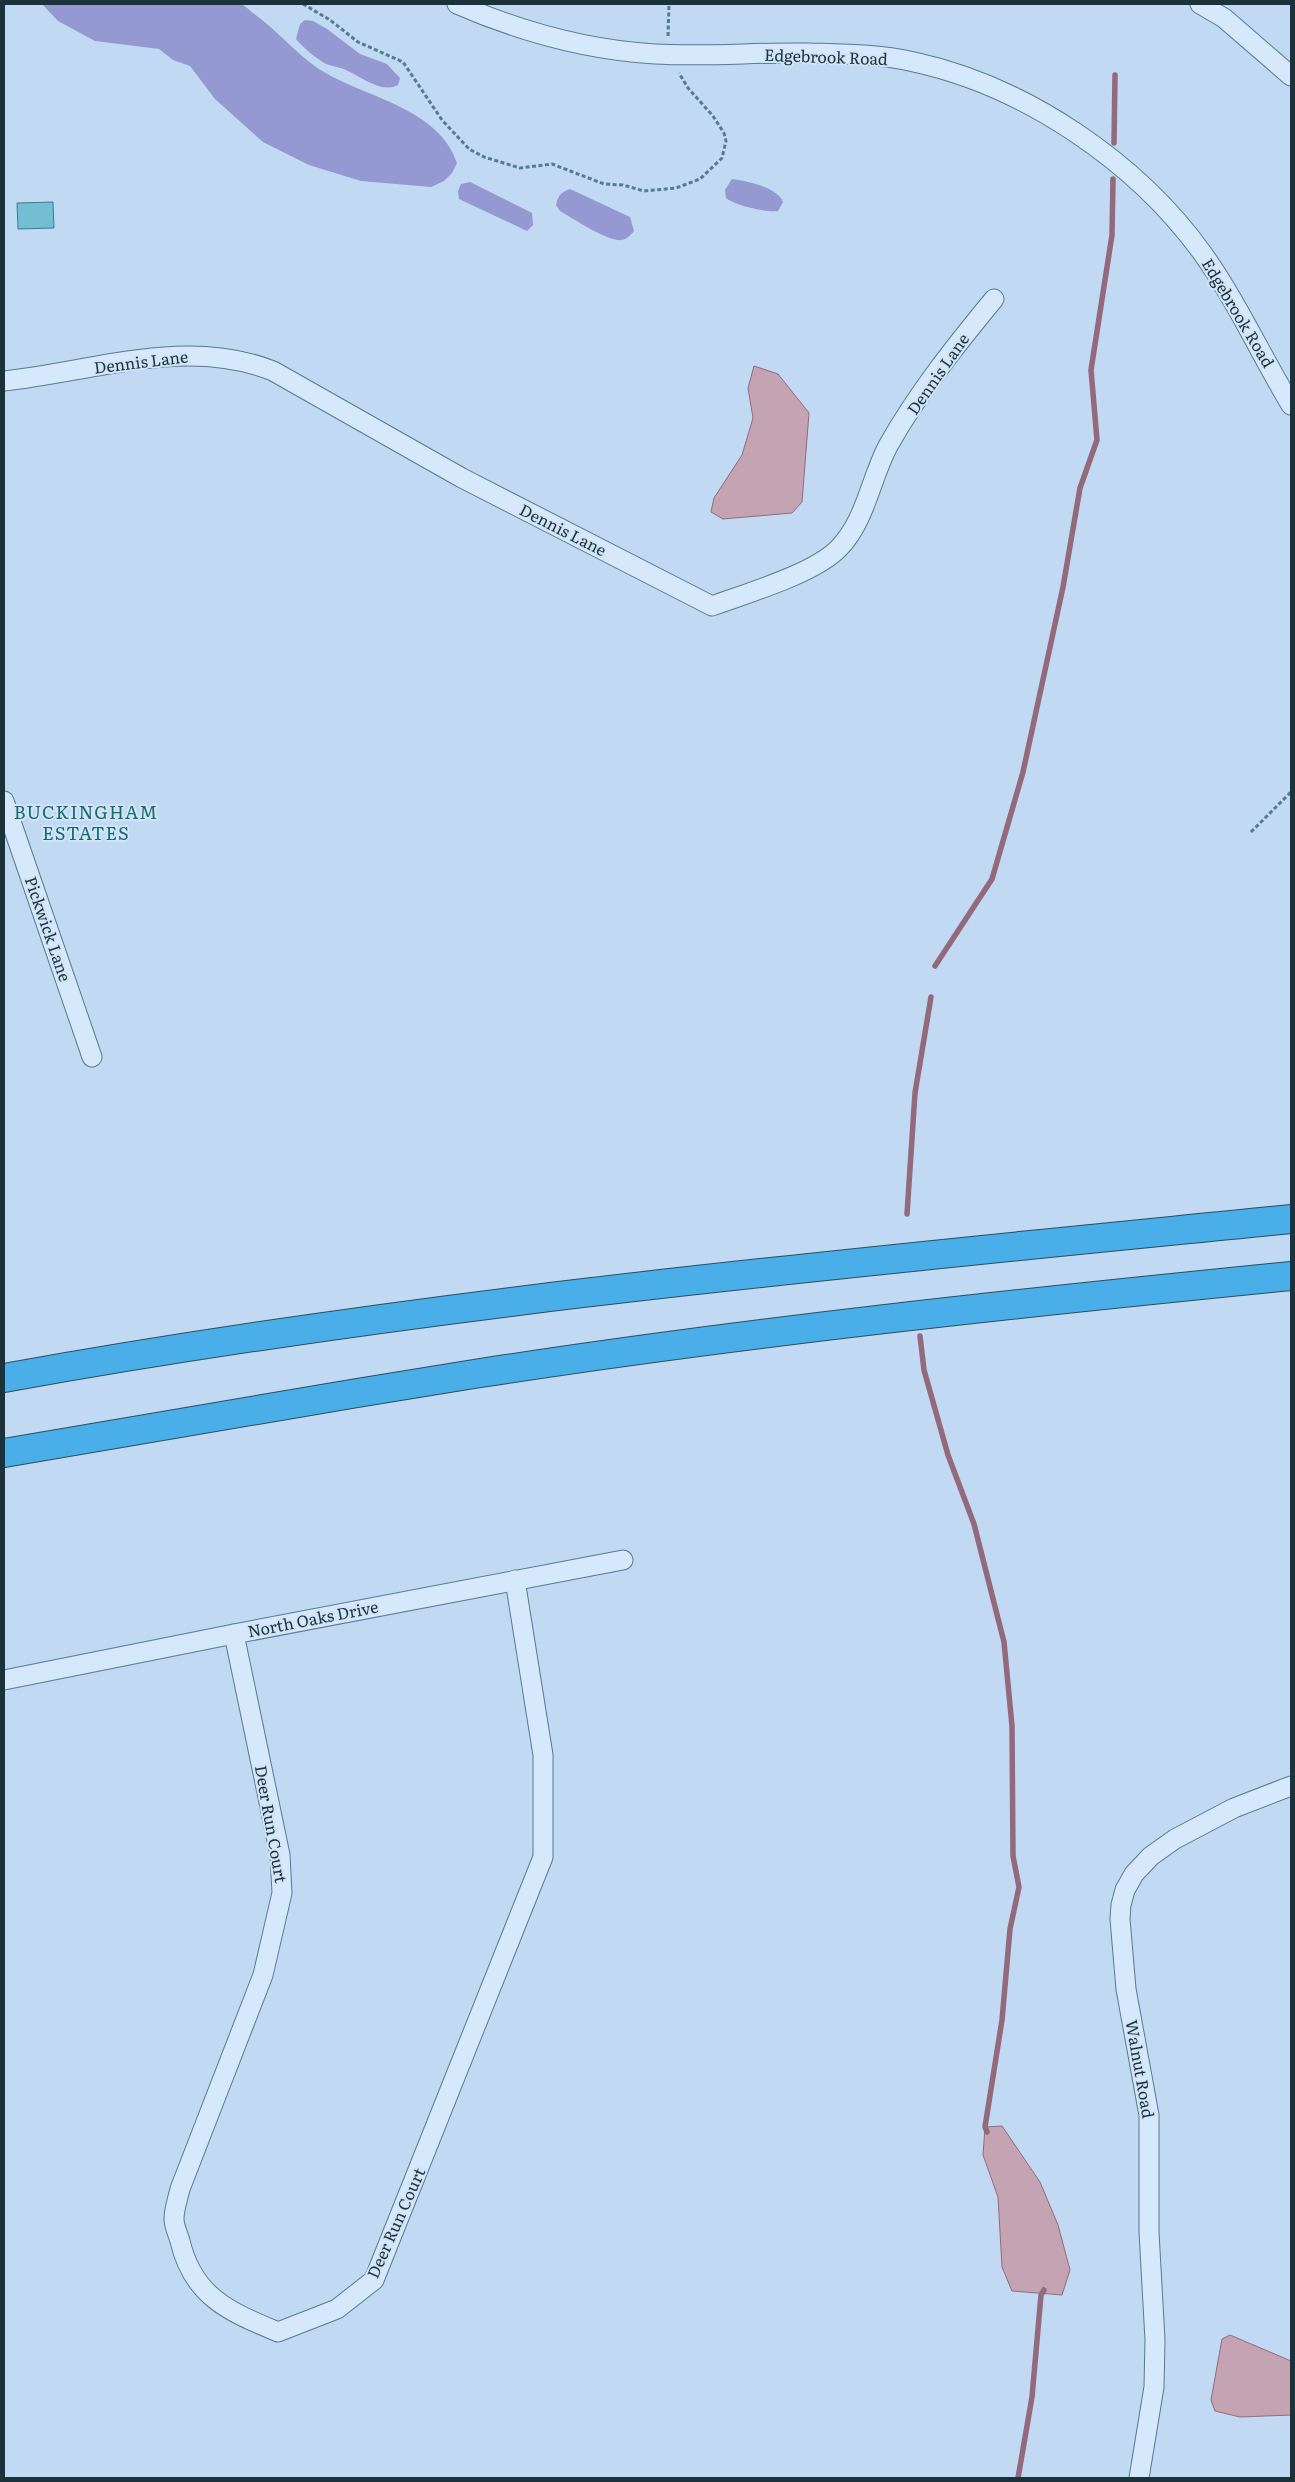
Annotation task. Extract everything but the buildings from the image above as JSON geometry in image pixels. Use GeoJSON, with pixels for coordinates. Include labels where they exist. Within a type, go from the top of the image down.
{"type":"FeatureCollection","features":[{"type":"Feature","properties":{"kind":"highway"},"geometry":{"type":"LineString","coordinates":[[4,1378],[325,1325],[539,1296],[705,1277],[1291,1219]]}},
{"type":"Feature","properties":{"kind":"highway"},"geometry":{"type":"LineString","coordinates":[[4,1453],[476,1374],[672,1347],[1052,1300],[1291,1276]]}},
{"type":"Feature","properties":{"kind":"street","name":"Edgebrook Road"},"geometry":{"type":"LineString","coordinates":[[457,4],[525,30],[575,43],[620,51],[675,54],[872,56],[913,62],[954,73],[996,89],[1053,119],[1092,145],[1124,170],[1170,214],[1202,253],[1230,295],[1291,405]]}},
{"type":"Feature","properties":{"kind":"street"},"geometry":{"type":"LineString","coordinates":[[1200,4],[1224,18],[1291,76]]}},
{"type":"Feature","properties":{"kind":"street","name":"Dennis Lane"},"geometry":{"type":"LineString","coordinates":[[4,381],[153,358],[194,356],[229,358],[249,362],[281,376],[462,478],[677,586],[712,606],[801,572],[838,549],[854,529],[888,446],[953,349],[994,299]]}},
{"type":"Feature","properties":{"kind":"street","name":"Pickwick Lane"},"geometry":{"type":"LineString","coordinates":[[4,801],[92,1057]]}},
{"type":"Feature","properties":{"kind":"street","name":"North Oaks Drive"},"geometry":{"type":"LineString","coordinates":[[4,1680],[623,1560]]}},
{"type":"Feature","properties":{"kind":"street","name":"Deer Run Court"},"geometry":{"type":"LineString","coordinates":[[234,1634],[280,1855],[282,1893],[263,1975],[180,2189],[174,2219],[182,2253],[194,2278],[212,2299],[236,2314],[278,2332],[337,2309],[374,2280],[543,1857],[542,1756],[515,1580]]}},
{"type":"Feature","properties":{"kind":"street","name":"Walnut Road"},"geometry":{"type":"LineString","coordinates":[[1139,2478],[1149,2425],[1155,2359],[1148,2232],[1149,2115],[1126,1989],[1120,1919],[1121,1904],[1125,1890],[1134,1874],[1152,1856],[1175,1839],[1234,1808],[1291,1786]]}},
{"type":"Feature","properties":{"kind":"path"},"geometry":{"type":"LineString","coordinates":[[303,4],[330,20],[358,42],[403,62],[442,120],[469,148],[484,156],[520,168],[552,164],[604,184],[624,185],[644,191],[676,188],[700,179],[716,166],[724,151],[726,141],[720,126],[680,76],[668,35],[669,4]]}},
{"type":"Feature","properties":{"kind":"path"},"geometry":{"type":"LineString","coordinates":[[1251,832],[1291,792]]}},
{"type":"Feature","properties":{"kind":"shaded area"},"geometry":{"type":"Polygon","coordinates":[[[223,2],[245,6],[319,69],[417,116],[434,129],[448,144],[457,163],[452,173],[444,181],[431,187],[361,181],[309,165],[263,142],[215,99],[190,66],[173,60],[159,49],[95,41],[58,21],[42,4],[191,4],[223,2]]]}},
{"type":"Feature","properties":{"kind":"shaded area"},"geometry":{"type":"Polygon","coordinates":[[[305,20],[313,21],[327,29],[360,54],[387,64],[400,78],[398,85],[391,87],[378,86],[344,69],[326,64],[318,59],[296,39],[300,24],[305,20]]]}},
{"type":"Feature","properties":{"kind":"shaded area"},"geometry":{"type":"Polygon","coordinates":[[[732,179],[753,183],[775,192],[783,202],[778,211],[751,208],[730,201],[726,198],[725,190],[732,179]]]}},
{"type":"Feature","properties":{"kind":"shaded area"},"geometry":{"type":"Polygon","coordinates":[[[470,182],[532,213],[533,225],[527,231],[459,199],[458,191],[461,184],[470,182]]]}},
{"type":"Feature","properties":{"kind":"shaded area"},"geometry":{"type":"Polygon","coordinates":[[[570,189],[630,217],[634,231],[623,240],[611,239],[560,211],[556,205],[558,199],[562,193],[570,189]]]}},
{"type":"Feature","properties":{"kind":"shaded area"},"geometry":{"type":"Polygon","coordinates":[[[754,366],[778,374],[809,413],[802,502],[792,513],[723,519],[711,512],[714,498],[742,455],[753,418],[748,388],[754,366]]]}},
{"type":"Feature","properties":{"kind":"shaded area"},"geometry":{"type":"Polygon","coordinates":[[[1002,2126],[1040,2182],[1058,2225],[1070,2270],[1062,2295],[1012,2291],[1002,2267],[998,2197],[983,2155],[985,2127],[1002,2126]]]}},
{"type":"Feature","properties":{"kind":"shaded area"},"geometry":{"type":"Polygon","coordinates":[[[1230,2335],[1291,2361],[1291,2415],[1240,2417],[1215,2411],[1211,2400],[1222,2339],[1230,2335]]]}},
{"type":"Feature","properties":{"kind":"waterway"},"geometry":{"type":"LineString","coordinates":[[1114,143],[1115,75]]}},
{"type":"Feature","properties":{"kind":"waterway"},"geometry":{"type":"LineString","coordinates":[[935,966],[992,879],[1023,772],[1063,587],[1080,488],[1097,440],[1091,370],[1112,235],[1113,179]]}},
{"type":"Feature","properties":{"kind":"waterway"},"geometry":{"type":"LineString","coordinates":[[907,1214],[915,1093],[931,997]]}},
{"type":"Feature","properties":{"kind":"waterway"},"geometry":{"type":"LineString","coordinates":[[920,1336],[924,1370],[948,1455],[974,1524],[1004,1642],[1012,1726],[1013,1856],[1019,1887],[1010,1929],[1002,2020],[985,2127],[987,2132]]}},
{"type":"Feature","properties":{"kind":"waterway"},"geometry":{"type":"LineString","coordinates":[[1018,2478],[1032,2397],[1041,2295],[1044,2290]]}},
{"type":"Feature","properties":{"kind":"district","name":"BUCKINGHAM ESTATES"},"geometry":{"type":"Point","coordinates":[86,823]}}]}
